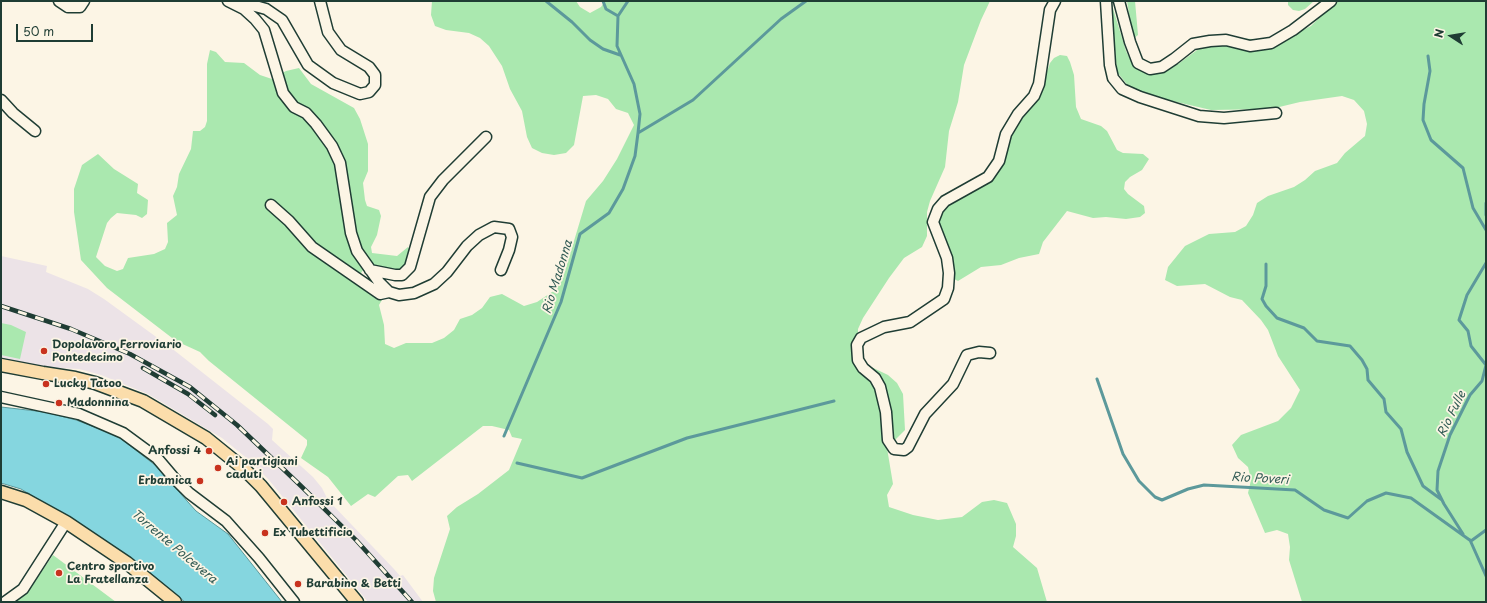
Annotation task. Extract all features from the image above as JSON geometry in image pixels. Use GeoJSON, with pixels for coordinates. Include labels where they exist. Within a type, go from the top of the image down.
{"type":"FeatureCollection","features":[{"type":"Feature","properties":{"kind":"main road"},"geometry":{"type":"LineString","coordinates":[[1,365],[75,378],[101,385],[142,401],[206,438],[243,468],[261,486],[357,602]]}},
{"type":"Feature","properties":{"kind":"main road"},"geometry":{"type":"LineString","coordinates":[[1,492],[26,500],[66,522],[127,562],[175,602]]}},
{"type":"Feature","properties":{"kind":"street"},"geometry":{"type":"LineString","coordinates":[[59,1],[68,7],[80,7],[84,1]]}},
{"type":"Feature","properties":{"kind":"street"},"geometry":{"type":"LineString","coordinates":[[228,1],[244,9],[264,30],[283,93],[294,107],[306,113],[332,146],[340,163],[351,232],[357,251],[370,270],[389,292]]}},
{"type":"Feature","properties":{"kind":"street"},"geometry":{"type":"LineString","coordinates":[[237,1],[266,9],[282,20],[308,65],[333,83],[360,94],[369,92],[375,85],[375,75],[369,67],[341,50],[328,32],[320,1]]}},
{"type":"Feature","properties":{"kind":"street"},"geometry":{"type":"LineString","coordinates":[[990,353],[979,352],[967,355],[953,384],[925,414],[908,447],[904,450],[894,449],[888,440],[886,412],[880,387],[875,378],[863,368],[858,360],[857,345],[861,338],[868,334],[884,327],[910,322],[944,299],[948,288],[949,274],[947,258],[933,222],[938,209],[945,201],[988,176],[999,161],[1006,134],[1018,114],[1034,96],[1039,84],[1050,10],[1055,1]]}},
{"type":"Feature","properties":{"kind":"street"},"geometry":{"type":"LineString","coordinates":[[1106,1],[1110,65],[1113,78],[1122,89],[1140,97],[1199,116],[1224,118],[1276,113]]}},
{"type":"Feature","properties":{"kind":"street"},"geometry":{"type":"LineString","coordinates":[[1119,1],[1130,42],[1138,63],[1150,69],[1162,67],[1174,60],[1192,44],[1226,40],[1250,46],[1272,43],[1293,30],[1331,1]]}},
{"type":"Feature","properties":{"kind":"street"},"geometry":{"type":"LineString","coordinates":[[1,100],[13,113],[34,131]]}},
{"type":"Feature","properties":{"kind":"street"},"geometry":{"type":"LineString","coordinates":[[370,270],[395,276],[402,275],[410,267],[430,197],[443,180],[486,137]]}},
{"type":"Feature","properties":{"kind":"street"},"geometry":{"type":"LineString","coordinates":[[271,205],[289,221],[312,247],[327,259],[380,294],[389,292],[399,295],[414,293],[434,284],[447,272],[471,242],[479,235],[494,227],[509,229],[512,237],[510,250],[501,270]]}},
{"type":"Feature","properties":{"kind":"street"},"geometry":{"type":"LineString","coordinates":[[1,397],[79,414],[123,433],[157,458],[189,493],[226,521],[259,558],[294,602]]}},
{"type":"Feature","properties":{"kind":"street"},"geometry":{"type":"LineString","coordinates":[[5,602],[23,589],[66,522]]}},
{"type":"Feature","properties":{"kind":"shaded area"},"geometry":{"type":"Polygon","coordinates":[[[1,256],[47,266],[46,272],[88,289],[104,299],[170,347],[268,424],[273,429],[272,440],[313,477],[322,488],[328,500],[400,576],[403,575],[423,602],[368,602],[269,480],[249,460],[222,438],[148,394],[101,375],[79,369],[43,367],[1,357],[1,256]]]}},
{"type":"Feature","properties":{"kind":"green space"},"geometry":{"type":"Polygon","coordinates":[[[432,1],[576,1],[580,7],[590,13],[601,7],[605,1],[990,1],[964,65],[958,102],[949,131],[945,167],[930,201],[927,212],[927,236],[922,247],[904,258],[889,278],[863,318],[858,329],[858,341],[865,364],[888,375],[897,383],[903,394],[905,430],[887,448],[893,484],[887,495],[889,507],[913,515],[938,520],[962,517],[982,502],[994,500],[1007,503],[1016,524],[1016,536],[1013,547],[1037,568],[1047,602],[436,602],[433,591],[434,578],[450,529],[447,516],[457,507],[478,494],[509,470],[522,439],[512,437],[509,430],[492,426],[483,426],[412,481],[408,475],[398,476],[375,497],[368,494],[351,506],[328,477],[301,458],[307,445],[307,440],[209,361],[200,352],[176,341],[107,288],[81,260],[74,212],[74,189],[82,165],[98,154],[114,169],[138,184],[137,193],[148,200],[147,214],[142,218],[136,215],[117,213],[111,218],[107,223],[96,257],[105,266],[117,271],[123,269],[128,258],[154,254],[165,249],[168,242],[167,223],[177,215],[173,196],[177,187],[179,174],[191,149],[193,131],[200,131],[205,127],[207,121],[207,64],[210,50],[216,52],[225,62],[244,63],[260,75],[272,79],[286,71],[299,68],[311,84],[354,108],[360,119],[368,144],[368,171],[363,183],[365,200],[367,206],[379,210],[381,216],[377,235],[371,247],[372,253],[397,256],[408,247],[411,252],[410,258],[403,269],[396,271],[365,267],[361,273],[364,279],[382,300],[379,305],[384,325],[385,344],[394,348],[406,343],[432,343],[444,338],[454,330],[460,319],[472,315],[482,308],[490,297],[502,294],[524,306],[537,302],[555,290],[565,271],[586,201],[603,181],[617,159],[634,125],[628,113],[616,109],[608,99],[596,95],[583,96],[574,145],[566,153],[554,155],[542,153],[532,148],[527,137],[522,111],[510,89],[502,66],[489,46],[480,38],[469,33],[446,30],[435,26],[431,15],[432,1]]]}},
{"type":"Feature","properties":{"kind":"green space"},"geometry":{"type":"Polygon","coordinates":[[[1127,1],[1135,1],[1138,35],[1133,39],[1127,1]]]}},
{"type":"Feature","properties":{"kind":"green space"},"geometry":{"type":"Polygon","coordinates":[[[1288,1],[1314,1],[1305,9],[1299,11],[1293,10],[1288,5],[1288,1]]]}},
{"type":"Feature","properties":{"kind":"green space"},"geometry":{"type":"Polygon","coordinates":[[[1338,1],[1486,1],[1486,602],[1302,602],[1289,560],[1290,547],[1288,534],[1277,530],[1265,533],[1248,493],[1251,480],[1248,467],[1238,458],[1232,445],[1241,435],[1278,421],[1291,408],[1300,390],[1278,356],[1268,330],[1261,320],[1242,300],[1230,297],[1205,284],[1177,286],[1165,280],[1168,267],[1185,246],[1209,234],[1235,232],[1246,226],[1253,215],[1257,203],[1268,196],[1294,187],[1315,171],[1337,163],[1345,153],[1365,136],[1367,124],[1364,111],[1354,100],[1342,96],[1300,102],[1271,109],[1211,110],[1168,100],[1129,87],[1117,72],[1111,2],[1126,51],[1133,65],[1158,73],[1178,64],[1204,45],[1226,38],[1283,40],[1311,26],[1338,1]]]}},
{"type":"Feature","properties":{"kind":"green space"},"geometry":{"type":"Polygon","coordinates":[[[1060,55],[1067,56],[1070,62],[1074,75],[1076,107],[1081,119],[1101,126],[1107,131],[1117,150],[1123,153],[1143,154],[1149,159],[1142,170],[1130,177],[1125,182],[1124,189],[1128,194],[1144,206],[1145,213],[1140,217],[1126,219],[1106,217],[1093,218],[1067,211],[1043,242],[1039,254],[1019,258],[1001,265],[981,267],[958,281],[952,278],[938,223],[940,213],[944,207],[956,199],[979,188],[1021,118],[1038,98],[1050,63],[1054,58],[1060,55]]]}},
{"type":"Feature","properties":{"kind":"green space"},"geometry":{"type":"Polygon","coordinates":[[[1,323],[11,325],[26,332],[20,359],[1,355],[1,323]]]}},
{"type":"Feature","properties":{"kind":"green space","name":"Centro sportivo La Fratellanza"},"geometry":{"type":"Polygon","coordinates":[[[53,555],[116,602],[15,602],[29,590],[53,555]]]}},
{"type":"Feature","properties":{"kind":"water","name":"Torrente Polcevera"},"geometry":{"type":"Polygon","coordinates":[[[1,407],[45,412],[76,420],[116,435],[155,465],[196,511],[228,534],[282,602],[185,602],[147,570],[80,525],[21,489],[1,483],[1,407]]]}},
{"type":"Feature","properties":{"kind":"waterway"},"geometry":{"type":"LineString","coordinates":[[546,1],[572,22],[590,40],[603,49],[620,55]]}},
{"type":"Feature","properties":{"kind":"waterway"},"geometry":{"type":"LineString","coordinates":[[603,1],[606,9],[618,16]]}},
{"type":"Feature","properties":{"kind":"waterway"},"geometry":{"type":"LineString","coordinates":[[628,1],[618,16],[617,46],[634,84],[640,114],[638,133]]}},
{"type":"Feature","properties":{"kind":"waterway","name":"Rio Madonna"},"geometry":{"type":"LineString","coordinates":[[504,436],[561,302],[580,234],[609,213],[623,189],[635,156],[638,133],[693,100],[781,19],[806,1]]}},
{"type":"Feature","properties":{"kind":"waterway"},"geometry":{"type":"LineString","coordinates":[[1428,56],[1430,71],[1424,104],[1423,120],[1431,140],[1463,168],[1473,208],[1486,230]]}},
{"type":"Feature","properties":{"kind":"waterway","name":"Rio Fulle"},"geometry":{"type":"LineString","coordinates":[[1486,203],[1486,215]]}},
{"type":"Feature","properties":{"kind":"waterway","name":"Rio Fulle"},"geometry":{"type":"LineString","coordinates":[[1463,534],[1437,490],[1438,471],[1450,435],[1470,395],[1482,381],[1486,365],[1471,346],[1468,331],[1459,320],[1467,295],[1486,263]]}},
{"type":"Feature","properties":{"kind":"waterway"},"geometry":{"type":"LineString","coordinates":[[1266,264],[1266,286],[1262,299],[1266,306],[1277,318],[1304,328],[1317,341],[1350,346],[1362,360],[1367,369],[1368,380],[1384,399],[1386,412],[1401,429],[1407,452],[1423,486],[1442,500]]}},
{"type":"Feature","properties":{"kind":"waterway","name":"Rio Poveri"},"geometry":{"type":"LineString","coordinates":[[1097,379],[1123,454],[1139,481],[1155,497],[1162,500],[1188,489],[1204,485],[1295,490],[1324,510],[1348,518],[1367,501],[1386,493],[1411,498],[1471,541],[1486,530]]}},
{"type":"Feature","properties":{"kind":"waterway"},"geometry":{"type":"LineString","coordinates":[[517,463],[582,478],[687,438],[834,401]]}},
{"type":"Feature","properties":{"kind":"waterway","name":"Rio Fulle"},"geometry":{"type":"LineString","coordinates":[[1470,540],[1486,576]]}},
{"type":"Feature","properties":{"kind":"railway"},"geometry":{"type":"LineString","coordinates":[[1,306],[71,329],[130,354],[190,387],[237,425],[301,486],[356,540],[412,602]]}},
{"type":"Feature","properties":{"kind":"railway"},"geometry":{"type":"LineString","coordinates":[[143,368],[188,394],[215,415]]}},
{"type":"Feature","properties":{"kind":"place","name":"Dopolavoro Ferroviario Pontedecimo"},"geometry":{"type":"Point","coordinates":[44,351]}},
{"type":"Feature","properties":{"kind":"place","name":"Lucky Tatoo"},"geometry":{"type":"Point","coordinates":[46,384]}},
{"type":"Feature","properties":{"kind":"place","name":"Madonnina"},"geometry":{"type":"Point","coordinates":[59,403]}},
{"type":"Feature","properties":{"kind":"place","name":"Anfossi 4"},"geometry":{"type":"Point","coordinates":[209,451]}},
{"type":"Feature","properties":{"kind":"place","name":"Ai partigiani caduti"},"geometry":{"type":"Point","coordinates":[218,468]}},
{"type":"Feature","properties":{"kind":"place","name":"Erbamica"},"geometry":{"type":"Point","coordinates":[200,481]}},
{"type":"Feature","properties":{"kind":"place","name":"Anfossi 1"},"geometry":{"type":"Point","coordinates":[284,502]}},
{"type":"Feature","properties":{"kind":"place","name":"Ex Tubettificio"},"geometry":{"type":"Point","coordinates":[265,533]}},
{"type":"Feature","properties":{"kind":"place","name":"Centro sportivo La Fratellanza"},"geometry":{"type":"Point","coordinates":[59,573]}},
{"type":"Feature","properties":{"kind":"place","name":"Barabino & Betti"},"geometry":{"type":"Point","coordinates":[298,584]}}]}
